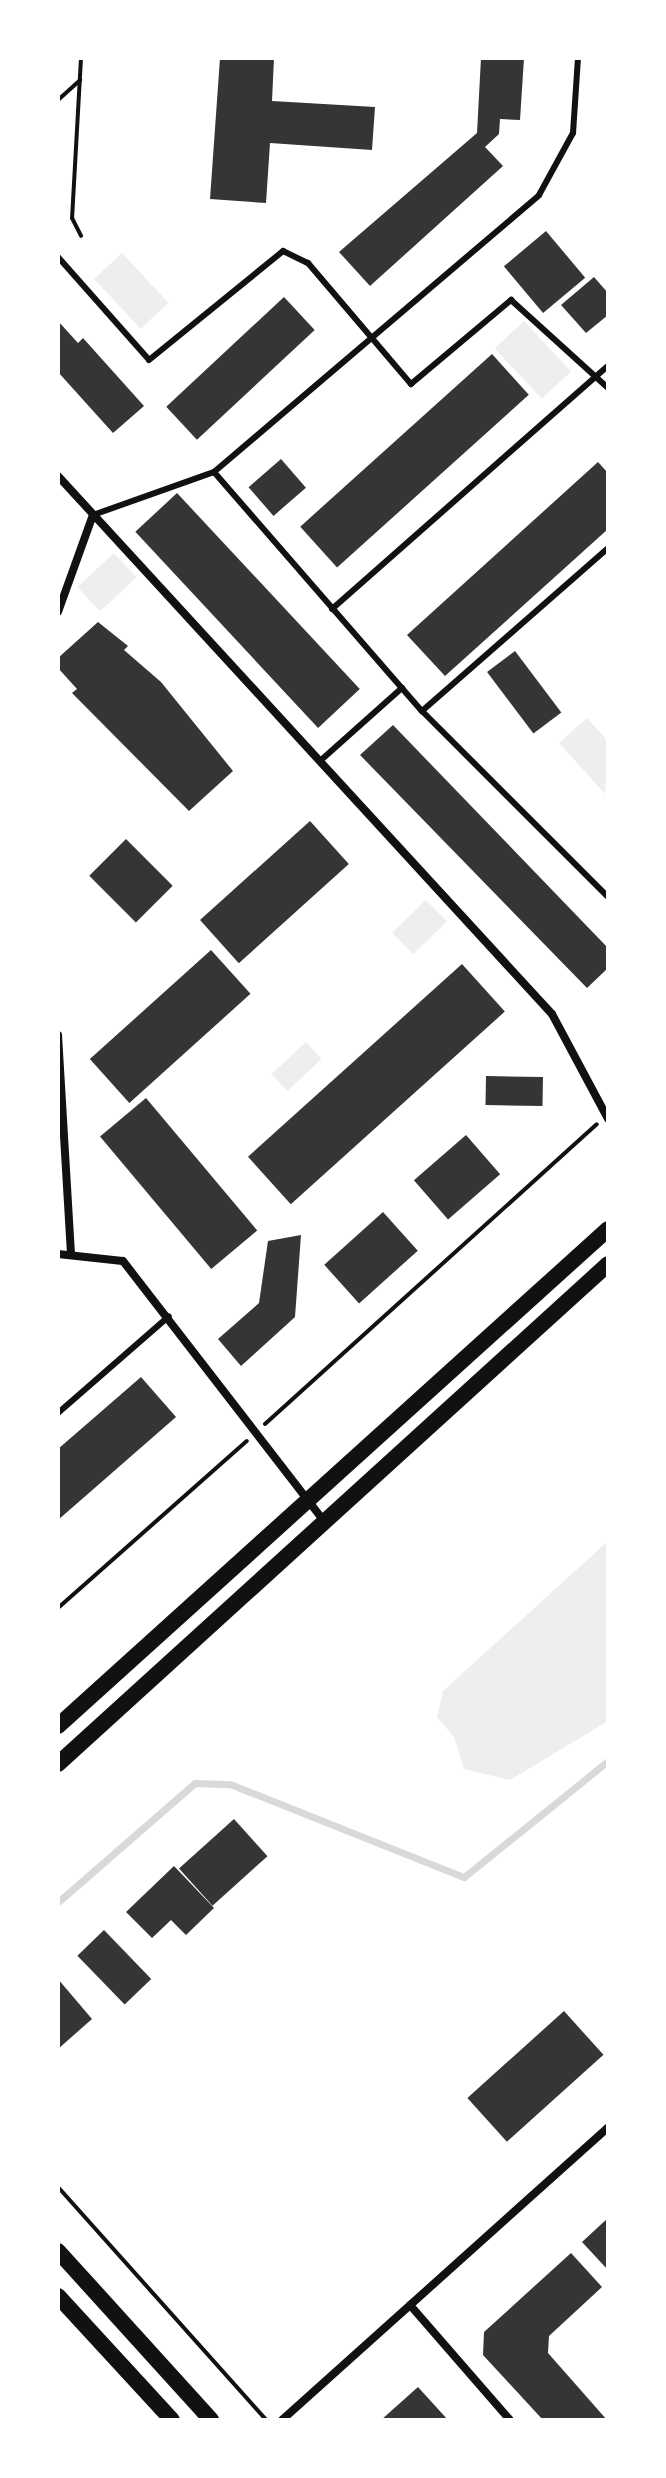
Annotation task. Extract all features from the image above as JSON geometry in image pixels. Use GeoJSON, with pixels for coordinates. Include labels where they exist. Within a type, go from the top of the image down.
{"type":"FeatureCollection","features":[{"type":"Feature","properties":{"kind":"main road"},"geometry":{"type":"LineString","coordinates":[[58,1726],[608,1229]]}},
{"type":"Feature","properties":{"kind":"main road"},"geometry":{"type":"LineString","coordinates":[[58,1764],[608,1264]]}},
{"type":"Feature","properties":{"kind":"main road"},"geometry":{"type":"LineString","coordinates":[[58,2251],[211,2420]]}},
{"type":"Feature","properties":{"kind":"main road"},"geometry":{"type":"LineString","coordinates":[[58,2296],[172,2420]]}},
{"type":"Feature","properties":{"kind":"street"},"geometry":{"type":"LineString","coordinates":[[58,476],[552,1014],[607,1118]]}},
{"type":"Feature","properties":{"kind":"street"},"geometry":{"type":"LineString","coordinates":[[58,612],[93,515]]}},
{"type":"Feature","properties":{"kind":"street"},"geometry":{"type":"LineString","coordinates":[[58,1035],[71,1252]]}},
{"type":"Feature","properties":{"kind":"street"},"geometry":{"type":"LineString","coordinates":[[58,1254],[71,1252],[123,1261],[169,1316],[252,1436],[326,1523]]}},
{"type":"Feature","properties":{"kind":"street"},"geometry":{"type":"LineString","coordinates":[[282,2420],[608,2127]]}},
{"type":"Feature","properties":{"kind":"street"},"geometry":{"type":"LineString","coordinates":[[410,2305],[510,2420]]}},
{"type":"Feature","properties":{"kind":"lane"},"geometry":{"type":"LineString","coordinates":[[93,515],[214,472],[539,195],[573,133],[578,58]]}},
{"type":"Feature","properties":{"kind":"lane"},"geometry":{"type":"LineString","coordinates":[[58,257],[149,360],[283,251],[308,263],[411,384],[511,300],[608,388]]}},
{"type":"Feature","properties":{"kind":"lane"},"geometry":{"type":"LineString","coordinates":[[332,609],[608,366]]}},
{"type":"Feature","properties":{"kind":"lane"},"geometry":{"type":"LineString","coordinates":[[214,472],[422,711],[608,897]]}},
{"type":"Feature","properties":{"kind":"lane"},"geometry":{"type":"LineString","coordinates":[[422,711],[608,548]]}},
{"type":"Feature","properties":{"kind":"lane"},"geometry":{"type":"LineString","coordinates":[[320,761],[402,688]]}},
{"type":"Feature","properties":{"kind":"lane"},"geometry":{"type":"LineString","coordinates":[[58,1413],[169,1316]]}},
{"type":"Feature","properties":{"kind":"path"},"geometry":{"type":"LineString","coordinates":[[81,58],[72,218],[81,236]]}},
{"type":"Feature","properties":{"kind":"path"},"geometry":{"type":"LineString","coordinates":[[58,100],[80,80]]}},
{"type":"Feature","properties":{"kind":"path"},"geometry":{"type":"LineString","coordinates":[[58,1608],[607,1118]]}},
{"type":"Feature","properties":{"kind":"path"},"geometry":{"type":"LineString","coordinates":[[58,2187],[266,2420]]}},
{"type":"Feature","properties":{"kind":"shaded area"},"geometry":{"type":"Polygon","coordinates":[[[122,253],[168,303],[141,329],[94,279],[122,253]]]}},
{"type":"Feature","properties":{"kind":"shaded area"},"geometry":{"type":"Polygon","coordinates":[[[524,321],[571,371],[542,399],[495,348],[524,321]]]}},
{"type":"Feature","properties":{"kind":"shaded area"},"geometry":{"type":"Polygon","coordinates":[[[114,553],[137,577],[100,611],[77,587],[114,553]]]}},
{"type":"Feature","properties":{"kind":"shaded area"},"geometry":{"type":"Polygon","coordinates":[[[587,718],[608,741],[605,794],[559,743],[587,718]]]}},
{"type":"Feature","properties":{"kind":"shaded area"},"geometry":{"type":"Polygon","coordinates":[[[426,900],[447,922],[413,954],[392,933],[426,900]]]}},
{"type":"Feature","properties":{"kind":"shaded area"},"geometry":{"type":"Polygon","coordinates":[[[306,1042],[322,1059],[287,1091],[272,1074],[306,1042]]]}},
{"type":"Feature","properties":{"kind":"shaded area"},"geometry":{"type":"Polygon","coordinates":[[[608,1541],[608,1721],[510,1780],[464,1769],[454,1737],[437,1717],[443,1691],[608,1541]]]}},
{"type":"Feature","properties":{"kind":"building"},"geometry":{"type":"Polygon","coordinates":[[[220,58],[274,58],[272,101],[375,107],[372,150],[270,143],[266,203],[210,199],[220,58]]]}},
{"type":"Feature","properties":{"kind":"building"},"geometry":{"type":"Polygon","coordinates":[[[481,58],[524,58],[520,120],[500,119],[499,134],[485,147],[503,166],[370,286],[339,252],[477,133],[481,58]]]}},
{"type":"Feature","properties":{"kind":"building"},"geometry":{"type":"Polygon","coordinates":[[[546,231],[585,278],[543,313],[504,266],[546,231]]]}},
{"type":"Feature","properties":{"kind":"building"},"geometry":{"type":"Polygon","coordinates":[[[594,277],[608,293],[608,315],[586,333],[561,305],[594,277]]]}},
{"type":"Feature","properties":{"kind":"building"},"geometry":{"type":"Polygon","coordinates":[[[284,297],[315,330],[197,440],[166,407],[284,297]]]}},
{"type":"Feature","properties":{"kind":"building"},"geometry":{"type":"Polygon","coordinates":[[[58,321],[78,343],[83,338],[144,406],[113,433],[58,372],[58,321]]]}},
{"type":"Feature","properties":{"kind":"building"},"geometry":{"type":"Polygon","coordinates":[[[492,354],[529,395],[337,568],[300,527],[492,354]]]}},
{"type":"Feature","properties":{"kind":"building"},"geometry":{"type":"Polygon","coordinates":[[[281,459],[306,488],[273,516],[249,487],[281,459]]]}},
{"type":"Feature","properties":{"kind":"building"},"geometry":{"type":"Polygon","coordinates":[[[598,462],[608,473],[608,529],[445,676],[407,635],[598,462]]]}},
{"type":"Feature","properties":{"kind":"building"},"geometry":{"type":"Polygon","coordinates":[[[177,493],[360,689],[318,728],[135,532],[177,493]]]}},
{"type":"Feature","properties":{"kind":"building"},"geometry":{"type":"Polygon","coordinates":[[[98,622],[128,646],[124,650],[161,682],[233,771],[189,811],[72,693],[77,689],[58,668],[58,658],[98,622]]]}},
{"type":"Feature","properties":{"kind":"building"},"geometry":{"type":"Polygon","coordinates":[[[515,651],[561,712],[533,734],[487,672],[515,651]]]}},
{"type":"Feature","properties":{"kind":"building"},"geometry":{"type":"Polygon","coordinates":[[[393,725],[608,948],[608,968],[587,988],[360,755],[393,725]]]}},
{"type":"Feature","properties":{"kind":"building"},"geometry":{"type":"Polygon","coordinates":[[[310,821],[349,864],[239,963],[200,920],[310,821]]]}},
{"type":"Feature","properties":{"kind":"building"},"geometry":{"type":"Polygon","coordinates":[[[126,839],[173,886],[136,922],[89,876],[126,839]]]}},
{"type":"Feature","properties":{"kind":"building"},"geometry":{"type":"Polygon","coordinates":[[[211,950],[250,994],[129,1103],[90,1059],[211,950]]]}},
{"type":"Feature","properties":{"kind":"building"},"geometry":{"type":"Polygon","coordinates":[[[462,964],[505,1012],[291,1204],[248,1157],[462,964]]]}},
{"type":"Feature","properties":{"kind":"building"},"geometry":{"type":"Polygon","coordinates":[[[486,1076],[543,1077],[542,1106],[485,1105],[486,1076]]]}},
{"type":"Feature","properties":{"kind":"building"},"geometry":{"type":"Polygon","coordinates":[[[146,1098],[257,1231],[211,1269],[100,1137],[146,1098]]]}},
{"type":"Feature","properties":{"kind":"building"},"geometry":{"type":"Polygon","coordinates":[[[466,1135],[500,1174],[448,1220],[414,1180],[466,1135]]]}},
{"type":"Feature","properties":{"kind":"building"},"geometry":{"type":"Polygon","coordinates":[[[383,1212],[418,1251],[359,1304],[324,1265],[383,1212]]]}},
{"type":"Feature","properties":{"kind":"building"},"geometry":{"type":"Polygon","coordinates":[[[301,1235],[295,1317],[241,1366],[218,1339],[259,1303],[268,1241],[301,1235]]]}},
{"type":"Feature","properties":{"kind":"building"},"geometry":{"type":"Polygon","coordinates":[[[141,1377],[176,1417],[58,1520],[58,1449],[141,1377]]]}},
{"type":"Feature","properties":{"kind":"building"},"geometry":{"type":"Polygon","coordinates":[[[234,1819],[267,1856],[212,1906],[179,1869],[234,1819]]]}},
{"type":"Feature","properties":{"kind":"building"},"geometry":{"type":"Polygon","coordinates":[[[174,1866],[214,1908],[186,1935],[171,1920],[152,1938],[126,1912],[174,1866]]]}},
{"type":"Feature","properties":{"kind":"building"},"geometry":{"type":"Polygon","coordinates":[[[104,1930],[151,1979],[125,2005],[77,1956],[104,1930]]]}},
{"type":"Feature","properties":{"kind":"building"},"geometry":{"type":"Polygon","coordinates":[[[58,1979],[92,2019],[58,2049],[58,1979]]]}},
{"type":"Feature","properties":{"kind":"building"},"geometry":{"type":"Polygon","coordinates":[[[564,2011],[603,2055],[507,2142],[467,2098],[564,2011]]]}},
{"type":"Feature","properties":{"kind":"building"},"geometry":{"type":"Polygon","coordinates":[[[608,2218],[608,2270],[582,2242],[608,2218]]]}},
{"type":"Feature","properties":{"kind":"building"},"geometry":{"type":"Polygon","coordinates":[[[571,2253],[602,2287],[549,2336],[548,2353],[607,2420],[543,2420],[483,2355],[484,2332],[571,2253]]]}},
{"type":"Feature","properties":{"kind":"building"},"geometry":{"type":"Polygon","coordinates":[[[418,2387],[448,2420],[381,2420],[418,2387]]]}},
{"type":"Feature","properties":{"kind":"waterway"},"geometry":{"type":"LineString","coordinates":[[58,1902],[195,1783],[230,1784],[464,1877],[608,1761]]}}]}
